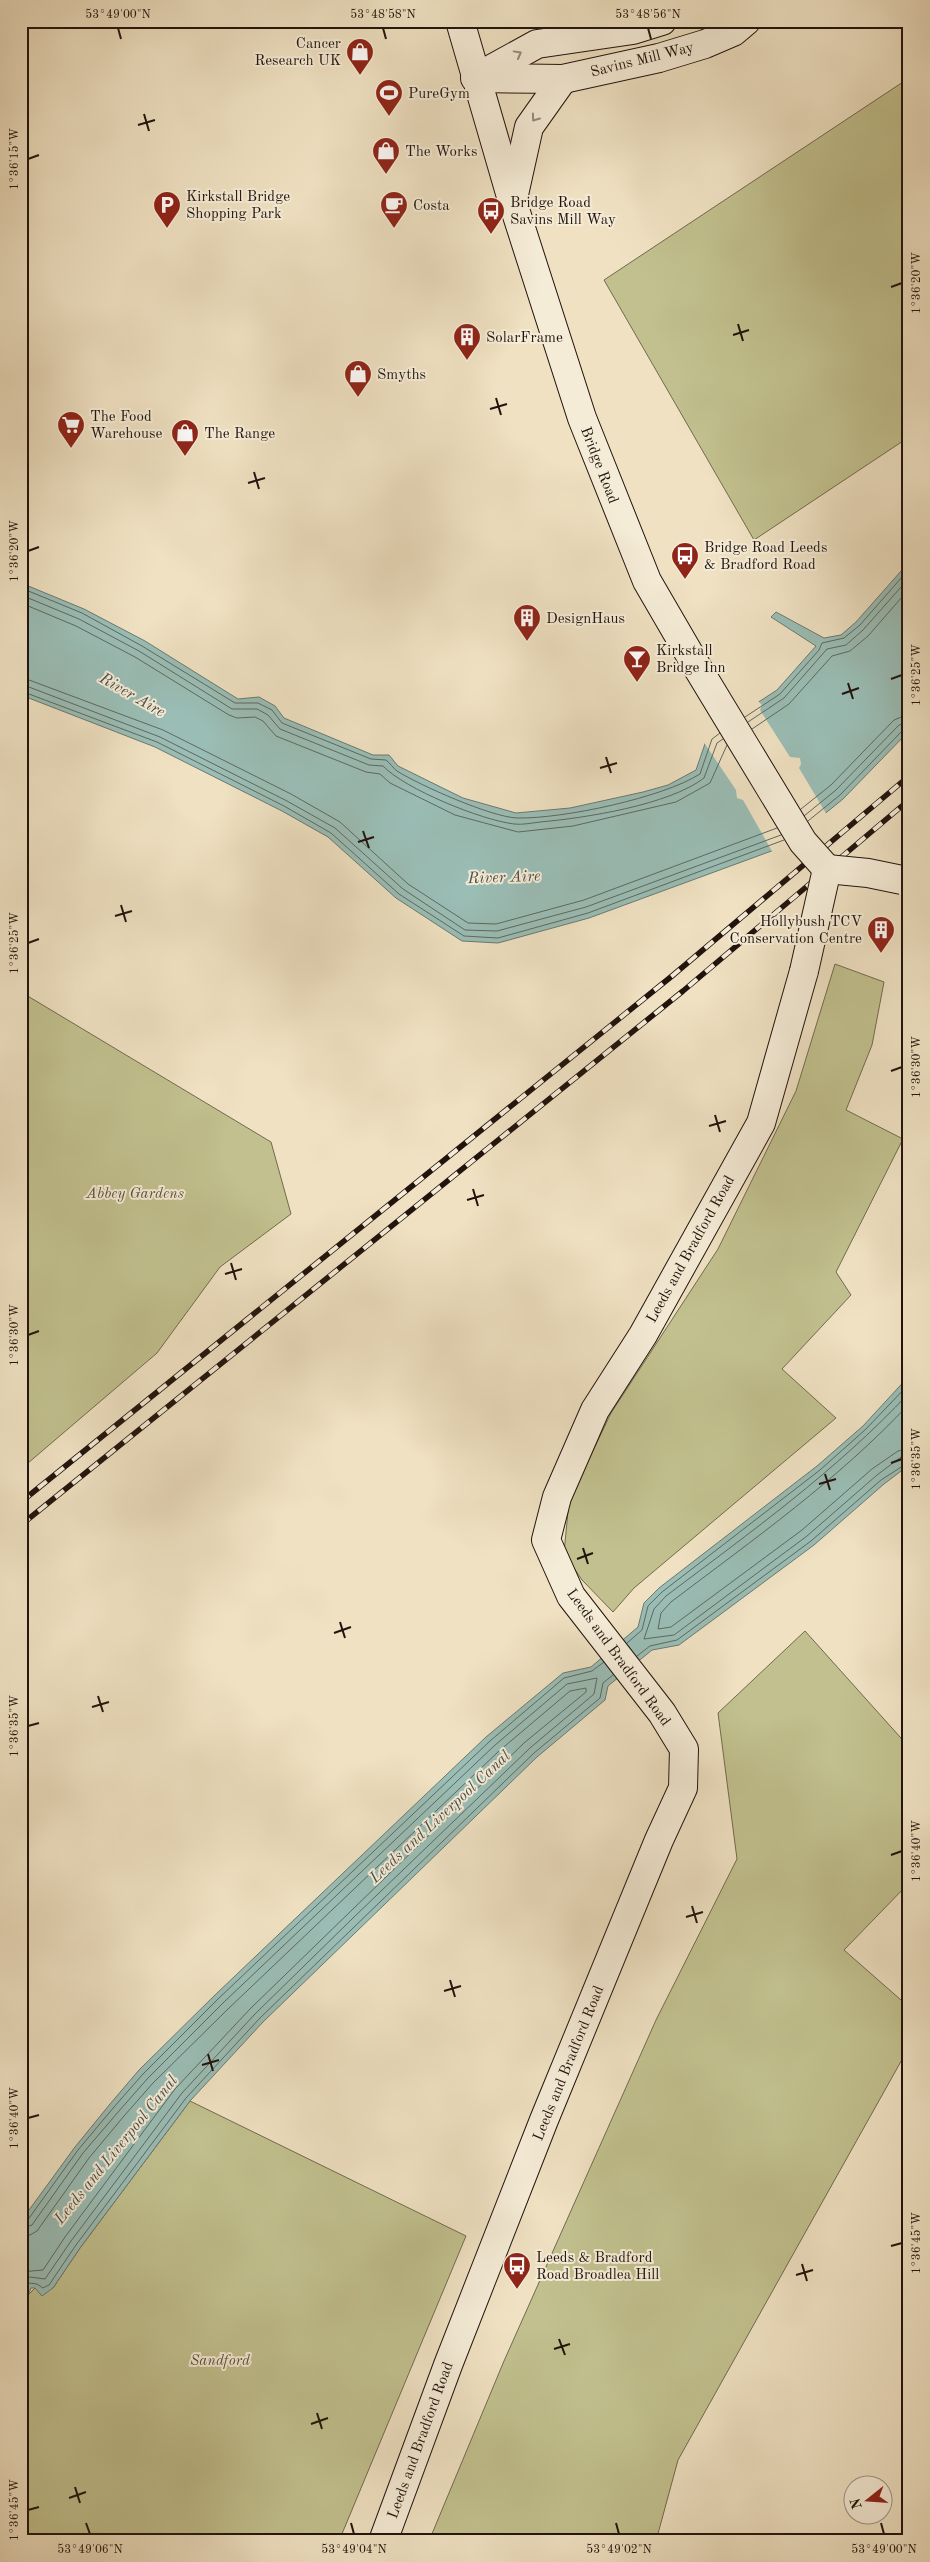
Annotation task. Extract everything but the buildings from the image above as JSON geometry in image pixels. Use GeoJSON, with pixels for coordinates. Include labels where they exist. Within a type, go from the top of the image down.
{"type":"FeatureCollection","features":[{"type":"Feature","properties":{"kind":"main road","name":"Bridge Road"},"geometry":{"type":"LineString","coordinates":[[460,21],[512,200],[571,385],[616,507],[647,581],[803,842],[827,869]]}},
{"type":"Feature","properties":{"kind":"main road","name":"Savins Mill Way"},"geometry":{"type":"LineString","coordinates":[[475,78],[537,44],[633,30],[662,21]]}},
{"type":"Feature","properties":{"kind":"main road","name":"Savins Mill Way"},"geometry":{"type":"LineString","coordinates":[[475,78],[563,79],[659,58],[705,44],[733,32],[746,21]]}},
{"type":"Feature","properties":{"kind":"main road"},"geometry":{"type":"LineString","coordinates":[[512,200],[528,127],[563,79]]}},
{"type":"Feature","properties":{"kind":"main road"},"geometry":{"type":"LineString","coordinates":[[827,869],[868,873],[906,881]]}},
{"type":"Feature","properties":{"kind":"main road","name":"Leeds and Bradford Road"},"geometry":{"type":"LineString","coordinates":[[383,2541],[448,2365],[537,2138],[655,1849],[683,1788],[684,1749],[662,1713],[571,1596],[546,1540],[557,1497],[595,1410],[643,1335],[761,1123],[804,971],[827,869]]}},
{"type":"Feature","properties":{"kind":"green space"},"geometry":{"type":"Polygon","coordinates":[[[909,78],[909,437],[754,540],[604,280],[909,78]]]}},
{"type":"Feature","properties":{"kind":"green space"},"geometry":{"type":"Polygon","coordinates":[[[835,964],[884,982],[872,1045],[846,1110],[903,1139],[836,1272],[851,1295],[782,1369],[836,1418],[634,1588],[613,1612],[582,1580],[564,1553],[569,1501],[611,1413],[718,1249],[796,1091],[835,964]]]}},
{"type":"Feature","properties":{"kind":"green space","name":"Abbey Gardens"},"geometry":{"type":"Polygon","coordinates":[[[21,992],[271,1142],[291,1214],[220,1267],[157,1353],[21,1469],[21,992]]]}},
{"type":"Feature","properties":{"kind":"green space"},"geometry":{"type":"Polygon","coordinates":[[[805,1631],[909,1747],[909,1883],[844,1950],[909,2007],[909,2047],[678,2460],[656,2541],[429,2541],[504,2361],[656,2020],[737,1859],[718,1713],[805,1631]]]}},
{"type":"Feature","properties":{"kind":"green space","name":"Sandford"},"geometry":{"type":"Polygon","coordinates":[[[190,2101],[466,2236],[339,2541],[21,2541],[21,2312],[26,2297],[35,2288],[53,2288],[80,2248],[190,2101]]]}},
{"type":"Feature","properties":{"kind":"water","name":"River Aire"},"geometry":{"type":"Polygon","coordinates":[[[909,562],[909,731],[843,799],[785,846],[589,918],[498,943],[462,941],[396,898],[328,837],[282,811],[155,747],[21,695],[21,583],[84,609],[145,641],[238,699],[259,697],[275,706],[284,718],[373,755],[389,755],[398,766],[463,798],[516,813],[570,808],[668,785],[696,770],[708,735],[777,690],[816,646],[771,617],[776,612],[824,638],[841,635],[856,622],[909,562]]]}},
{"type":"Feature","properties":{"kind":"water","name":"Leeds and Liverpool Canal"},"geometry":{"type":"Polygon","coordinates":[[[909,1376],[909,1465],[884,1484],[814,1545],[679,1645],[652,1650],[608,1686],[605,1700],[537,1757],[263,2022],[190,2101],[80,2248],[53,2288],[42,2296],[35,2288],[31,2288],[21,2312],[21,2221],[75,2147],[139,2070],[486,1737],[563,1673],[591,1667],[638,1627],[644,1603],[659,1588],[817,1466],[863,1426],[909,1376]]]}},
{"type":"Feature","properties":{"kind":"pier"},"geometry":{"type":"Polygon","coordinates":[[[757,700],[762,705],[760,710],[790,757],[800,758],[801,764],[799,768],[827,815],[786,848],[773,853],[743,800],[737,798],[736,790],[703,741],[707,733],[757,700]]]}},
{"type":"Feature","properties":{"kind":"railway"},"geometry":{"type":"LineString","coordinates":[[21,1502],[672,976],[909,776]]}},
{"type":"Feature","properties":{"kind":"railway"},"geometry":{"type":"LineString","coordinates":[[21,1525],[683,991],[909,800]]}},
{"type":"Feature","properties":{"kind":"place","name":"Cancer Research UK"},"geometry":{"type":"Point","coordinates":[360,76]}},
{"type":"Feature","properties":{"kind":"place","name":"PureGym"},"geometry":{"type":"Point","coordinates":[389,117]}},
{"type":"Feature","properties":{"kind":"place","name":"The Works"},"geometry":{"type":"Point","coordinates":[386,175]}},
{"type":"Feature","properties":{"kind":"place","name":"Kirkstall Bridge Shopping Park"},"geometry":{"type":"Point","coordinates":[167,229]}},
{"type":"Feature","properties":{"kind":"place","name":"Costa"},"geometry":{"type":"Point","coordinates":[394,229]}},
{"type":"Feature","properties":{"kind":"place","name":"Bridge Road Savins Mill Way"},"geometry":{"type":"Point","coordinates":[491,235]}},
{"type":"Feature","properties":{"kind":"place","name":"SolarFrame"},"geometry":{"type":"Point","coordinates":[467,361]}},
{"type":"Feature","properties":{"kind":"place","name":"Smyths"},"geometry":{"type":"Point","coordinates":[358,398]}},
{"type":"Feature","properties":{"kind":"place","name":"The Food Warehouse"},"geometry":{"type":"Point","coordinates":[71,449]}},
{"type":"Feature","properties":{"kind":"place","name":"The Range"},"geometry":{"type":"Point","coordinates":[185,457]}},
{"type":"Feature","properties":{"kind":"place","name":"Bridge Road Leeds & Bradford Road"},"geometry":{"type":"Point","coordinates":[685,580]}},
{"type":"Feature","properties":{"kind":"place","name":"DesignHaus"},"geometry":{"type":"Point","coordinates":[527,642]}},
{"type":"Feature","properties":{"kind":"place","name":"Kirkstall Bridge Inn"},"geometry":{"type":"Point","coordinates":[637,683]}},
{"type":"Feature","properties":{"kind":"place","name":"Hollybush TCV Conservation Centre"},"geometry":{"type":"Point","coordinates":[881,954]}},
{"type":"Feature","properties":{"kind":"place","name":"Leeds & Bradford Road Broadlea Hill"},"geometry":{"type":"Point","coordinates":[517,2290]}}]}
